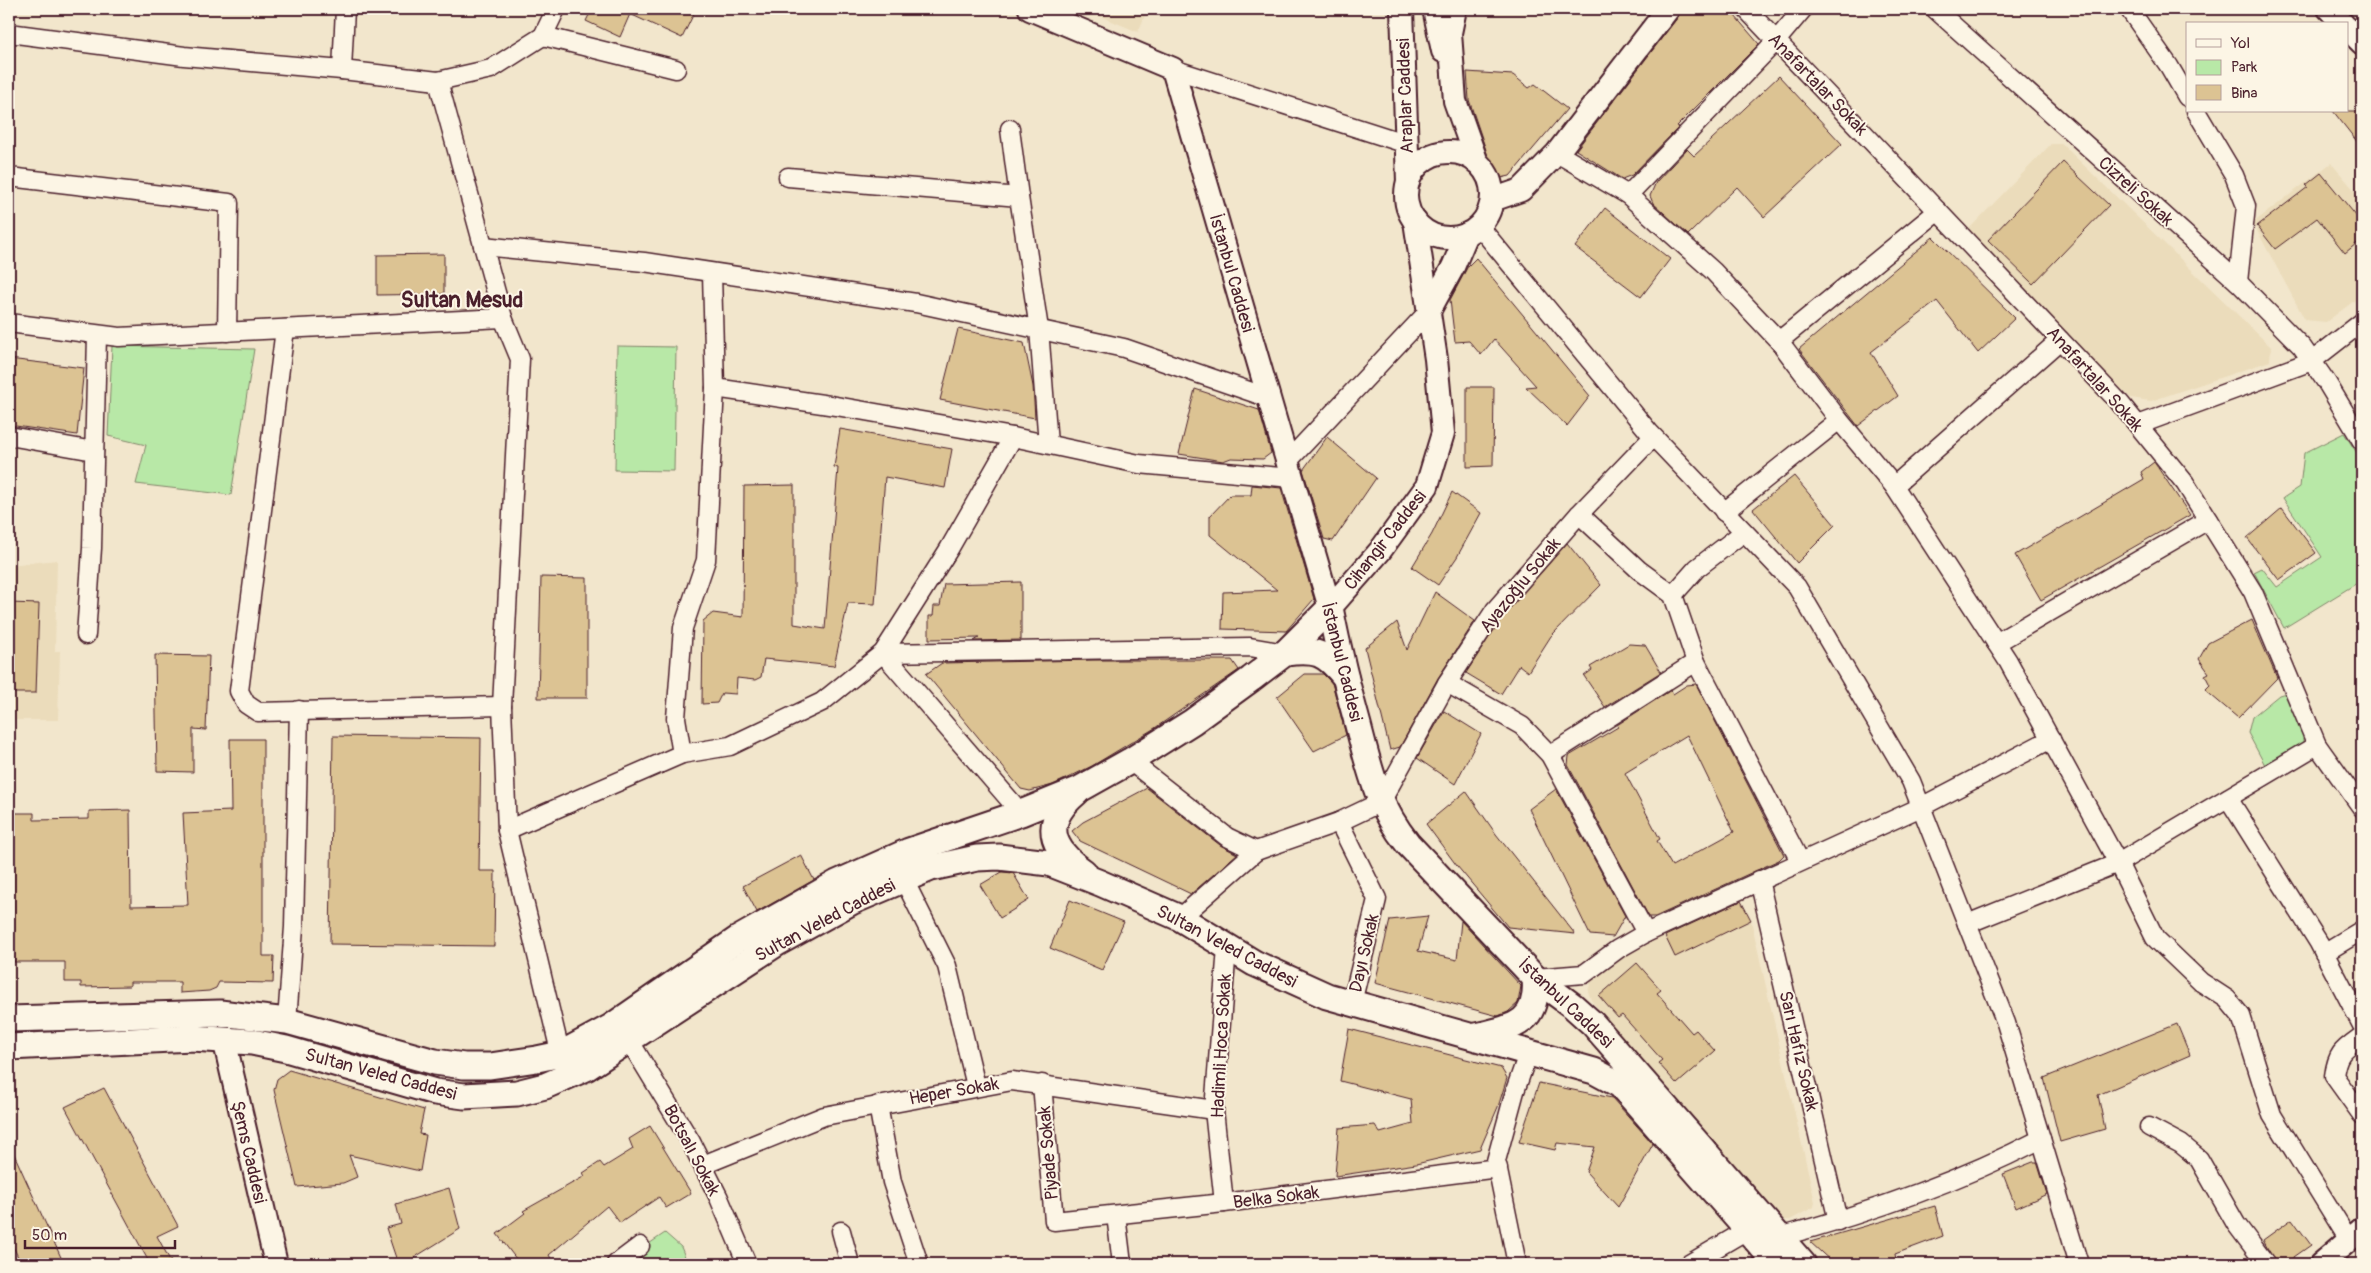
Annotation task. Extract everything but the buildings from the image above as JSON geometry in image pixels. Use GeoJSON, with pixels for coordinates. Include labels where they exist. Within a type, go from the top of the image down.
{"type":"FeatureCollection","features":[{"type":"Feature","properties":{"kind":"main road","name":"Cihangir Caddesi"},"geometry":{"type":"LineString","coordinates":[[1080,789],[1192,722],[1285,652],[1330,608]]}},
{"type":"Feature","properties":{"kind":"main road","name":"İstanbul Caddesi"},"geometry":{"type":"LineString","coordinates":[[1330,608],[1345,676],[1381,802],[1391,822],[1408,844],[1535,978],[1573,1006],[1593,1024],[1802,1264]]}},
{"type":"Feature","properties":{"kind":"main road"},"geometry":{"type":"LineString","coordinates":[[1285,652],[1312,651],[1324,655],[1345,676]]}},
{"type":"Feature","properties":{"kind":"main road"},"geometry":{"type":"LineString","coordinates":[[1080,789],[1062,804],[1055,815],[1056,841],[1069,860],[1100,883]]}},
{"type":"Feature","properties":{"kind":"main road","name":"Sultan Veled Caddesi"},"geometry":{"type":"LineString","coordinates":[[9,1047],[164,1039],[224,1039],[286,1049],[435,1092],[464,1096],[517,1093],[545,1086],[563,1065],[611,1027],[738,939],[838,883],[909,852],[1021,813],[1080,789]]}},
{"type":"Feature","properties":{"kind":"main road","name":"Sultan Veled Caddesi"},"geometry":{"type":"LineString","coordinates":[[9,1019],[220,1013],[287,1021],[435,1062],[464,1066],[509,1063],[563,1065],[586,1068],[803,927],[903,878],[956,861],[998,857],[1049,863],[1180,918],[1227,948],[1304,987],[1352,1003],[1476,1036],[1594,1071],[1620,1085],[1747,1230]]}},
{"type":"Feature","properties":{"kind":"main road"},"geometry":{"type":"LineString","coordinates":[[1476,1036],[1500,1030],[1519,1022],[1531,1012],[1537,997],[1535,978]]}},
{"type":"Feature","properties":{"kind":"main road"},"geometry":{"type":"LineString","coordinates":[[1747,1230],[1777,1264]]}},
{"type":"Feature","properties":{"kind":"street"},"geometry":{"type":"LineString","coordinates":[[342,70],[345,9]]}},
{"type":"Feature","properties":{"kind":"street"},"geometry":{"type":"LineString","coordinates":[[9,33],[184,56],[342,70],[438,81],[491,69],[543,36],[556,9]]}},
{"type":"Feature","properties":{"kind":"street"},"geometry":{"type":"LineString","coordinates":[[1030,9],[1173,69],[1407,144]]}},
{"type":"Feature","properties":{"kind":"street","name":"Araplar Caddesi"},"geometry":{"type":"LineString","coordinates":[[1402,9],[1408,182]]}},
{"type":"Feature","properties":{"kind":"street"},"geometry":{"type":"LineString","coordinates":[[1404,72],[1421,9]]}},
{"type":"Feature","properties":{"kind":"street","name":"Araplar Caddesi"},"geometry":{"type":"LineString","coordinates":[[1434,9],[1455,101]]}},
{"type":"Feature","properties":{"kind":"street"},"geometry":{"type":"LineString","coordinates":[[715,388],[836,406],[1013,437],[1139,464],[1290,470],[1429,311],[1473,230],[1488,214],[1492,200],[1489,178],[1476,160],[1455,101],[1450,32],[1456,9]]}},
{"type":"Feature","properties":{"kind":"street"},"geometry":{"type":"LineString","coordinates":[[1492,200],[1521,190],[1557,153],[1668,9]]}},
{"type":"Feature","properties":{"kind":"street","name":"Anafartalar Sokak"},"geometry":{"type":"LineString","coordinates":[[1746,9],[2060,340],[2138,425],[2185,483],[2253,592],[2317,745],[2362,808]]}},
{"type":"Feature","properties":{"kind":"street"},"geometry":{"type":"LineString","coordinates":[[1628,195],[1776,41],[1803,9]]}},
{"type":"Feature","properties":{"kind":"street","name":"Cizreli Sokak"},"geometry":{"type":"LineString","coordinates":[[1935,9],[2238,282],[2302,347],[2327,383],[2362,441]]}},
{"type":"Feature","properties":{"kind":"street"},"geometry":{"type":"LineString","coordinates":[[2129,9],[2169,66],[2186,95]]}},
{"type":"Feature","properties":{"kind":"street"},"geometry":{"type":"LineString","coordinates":[[2329,9],[2342,22]]}},
{"type":"Feature","properties":{"kind":"street"},"geometry":{"type":"LineString","coordinates":[[2348,29],[2362,43]]}},
{"type":"Feature","properties":{"kind":"street"},"geometry":{"type":"LineString","coordinates":[[543,36],[676,69]]}},
{"type":"Feature","properties":{"kind":"street","name":"İstanbul Caddesi"},"geometry":{"type":"LineString","coordinates":[[1173,69],[1330,608]]}},
{"type":"Feature","properties":{"kind":"street"},"geometry":{"type":"LineString","coordinates":[[438,81],[503,318],[520,359],[502,706],[506,830],[563,1065]]}},
{"type":"Feature","properties":{"kind":"street"},"geometry":{"type":"LineString","coordinates":[[2197,112],[2234,175],[2246,206],[2238,282]]}},
{"type":"Feature","properties":{"kind":"street"},"geometry":{"type":"LineString","coordinates":[[1010,129],[1039,329],[1048,444]]}},
{"type":"Feature","properties":{"kind":"street"},"geometry":{"type":"LineString","coordinates":[[1408,182],[1414,170],[1424,160],[1436,154],[1449,152],[1463,154],[1476,160]]}},
{"type":"Feature","properties":{"kind":"street"},"geometry":{"type":"LineString","coordinates":[[1557,153],[1628,195],[1713,271],[1779,341],[1838,420],[1894,486],[2008,660],[2118,863],[2155,938],[2201,982],[2227,999],[2241,1016],[2272,1115],[2356,1235],[2321,1264]]}},
{"type":"Feature","properties":{"kind":"street"},"geometry":{"type":"LineString","coordinates":[[9,177],[229,203],[227,332]]}},
{"type":"Feature","properties":{"kind":"street"},"geometry":{"type":"LineString","coordinates":[[788,177],[1019,197]]}},
{"type":"Feature","properties":{"kind":"street","name":"Cihangir Caddesi"},"geometry":{"type":"LineString","coordinates":[[1330,608],[1380,551],[1427,486],[1443,433],[1429,311],[1415,221],[1409,209],[1407,196],[1408,182]]}},
{"type":"Feature","properties":{"kind":"street"},"geometry":{"type":"LineString","coordinates":[[1779,341],[1938,210]]}},
{"type":"Feature","properties":{"kind":"street"},"geometry":{"type":"LineString","coordinates":[[1415,221],[1425,230],[1438,236],[1452,238],[1473,230]]}},
{"type":"Feature","properties":{"kind":"street"},"geometry":{"type":"LineString","coordinates":[[1473,230],[1653,437],[1796,587],[1911,781],[2006,1023],[2079,1264]]}},
{"type":"Feature","properties":{"kind":"street"},"geometry":{"type":"LineString","coordinates":[[483,246],[644,262],[916,303],[1124,348],[1269,398]]}},
{"type":"Feature","properties":{"kind":"street"},"geometry":{"type":"LineString","coordinates":[[682,754],[676,718],[684,628],[706,560],[715,388],[712,272]]}},
{"type":"Feature","properties":{"kind":"street"},"geometry":{"type":"LineString","coordinates":[[9,323],[119,338],[503,318]]}},
{"type":"Feature","properties":{"kind":"street"},"geometry":{"type":"LineString","coordinates":[[2138,425],[2312,361],[2362,322]]}},
{"type":"Feature","properties":{"kind":"street"},"geometry":{"type":"LineString","coordinates":[[285,329],[239,690],[246,704],[258,712],[502,706]]}},
{"type":"Feature","properties":{"kind":"street"},"geometry":{"type":"LineString","coordinates":[[86,635],[92,548],[97,335]]}},
{"type":"Feature","properties":{"kind":"street"},"geometry":{"type":"LineString","coordinates":[[1894,486],[2060,340]]}},
{"type":"Feature","properties":{"kind":"street"},"geometry":{"type":"LineString","coordinates":[[1724,512],[1838,420]]}},
{"type":"Feature","properties":{"kind":"street"},"geometry":{"type":"LineString","coordinates":[[9,436],[94,450]]}},
{"type":"Feature","properties":{"kind":"street"},"geometry":{"type":"LineString","coordinates":[[506,830],[682,754],[730,746],[822,702],[883,653],[949,549],[1013,437]]}},
{"type":"Feature","properties":{"kind":"street","name":"Ayazoğlu Sokak"},"geometry":{"type":"LineString","coordinates":[[1381,802],[1447,683],[1495,610],[1580,514],[1653,437]]}},
{"type":"Feature","properties":{"kind":"street"},"geometry":{"type":"LineString","coordinates":[[1580,514],[1639,570],[1673,595],[1696,662],[1800,862]]}},
{"type":"Feature","properties":{"kind":"street"},"geometry":{"type":"LineString","coordinates":[[1996,643],[2208,520]]}},
{"type":"Feature","properties":{"kind":"street"},"geometry":{"type":"LineString","coordinates":[[1673,595],[1697,568],[1744,532]]}},
{"type":"Feature","properties":{"kind":"street"},"geometry":{"type":"LineString","coordinates":[[883,653],[1250,647],[1285,652]]}},
{"type":"Feature","properties":{"kind":"street"},"geometry":{"type":"LineString","coordinates":[[883,653],[1021,813]]}},
{"type":"Feature","properties":{"kind":"street"},"geometry":{"type":"LineString","coordinates":[[1550,755],[1696,662]]}},
{"type":"Feature","properties":{"kind":"street"},"geometry":{"type":"LineString","coordinates":[[1447,683],[1522,726],[1550,755],[1646,933]]}},
{"type":"Feature","properties":{"kind":"street"},"geometry":{"type":"LineString","coordinates":[[287,1021],[294,926],[298,710]]}},
{"type":"Feature","properties":{"kind":"street"},"geometry":{"type":"LineString","coordinates":[[1535,978],[1584,974],[1618,948],[1646,933],[1921,806],[2051,739]]}},
{"type":"Feature","properties":{"kind":"street"},"geometry":{"type":"LineString","coordinates":[[1968,924],[2118,863],[2317,745]]}},
{"type":"Feature","properties":{"kind":"street"},"geometry":{"type":"LineString","coordinates":[[1130,760],[1227,837],[1256,851]]}},
{"type":"Feature","properties":{"kind":"street"},"geometry":{"type":"LineString","coordinates":[[2228,798],[2324,953],[2362,1025]]}},
{"type":"Feature","properties":{"kind":"street"},"geometry":{"type":"LineString","coordinates":[[1180,918],[1256,851],[1339,822],[1381,802]]}},
{"type":"Feature","properties":{"kind":"street","name":"Dayı Sokak"},"geometry":{"type":"LineString","coordinates":[[1339,822],[1377,899],[1352,1003]]}},
{"type":"Feature","properties":{"kind":"street"},"geometry":{"type":"LineString","coordinates":[[903,878],[947,966],[976,1086]]}},
{"type":"Feature","properties":{"kind":"street","name":"Sarı Hafız Sokak"},"geometry":{"type":"LineString","coordinates":[[1758,880],[1838,1221]]}},
{"type":"Feature","properties":{"kind":"street"},"geometry":{"type":"LineString","coordinates":[[2324,953],[2362,930]]}},
{"type":"Feature","properties":{"kind":"street","name":"Hadimli Hoca Sokak"},"geometry":{"type":"LineString","coordinates":[[1224,1203],[1214,1110],[1227,948]]}},
{"type":"Feature","properties":{"kind":"street"},"geometry":{"type":"LineString","coordinates":[[2362,1036],[2341,1050],[2336,1062],[2334,1076],[2362,1115]]}},
{"type":"Feature","properties":{"kind":"street","name":"Şems Caddesi"},"geometry":{"type":"LineString","coordinates":[[224,1039],[276,1264]]}},
{"type":"Feature","properties":{"kind":"street","name":"Botsalı Sokak"},"geometry":{"type":"LineString","coordinates":[[629,1040],[703,1165],[747,1264]]}},
{"type":"Feature","properties":{"kind":"street"},"geometry":{"type":"LineString","coordinates":[[1517,1264],[1496,1161],[1515,1091],[1529,1051]]}},
{"type":"Feature","properties":{"kind":"street","name":"Heper Sokak"},"geometry":{"type":"LineString","coordinates":[[703,1165],[824,1116],[976,1086],[1012,1081],[1214,1110]]}},
{"type":"Feature","properties":{"kind":"street","name":"Piyade Sokak"},"geometry":{"type":"LineString","coordinates":[[1042,1084],[1054,1222]]}},
{"type":"Feature","properties":{"kind":"street"},"geometry":{"type":"LineString","coordinates":[[878,1106],[892,1182],[919,1264]]}},
{"type":"Feature","properties":{"kind":"street"},"geometry":{"type":"LineString","coordinates":[[2149,1127],[2181,1144],[2199,1158],[2236,1224],[2266,1264]]}},
{"type":"Feature","properties":{"kind":"street"},"geometry":{"type":"LineString","coordinates":[[1779,1237],[1838,1221],[1994,1163],[2041,1139]]}},
{"type":"Feature","properties":{"kind":"street","name":"Belka Sokak"},"geometry":{"type":"LineString","coordinates":[[1054,1222],[1224,1203],[1498,1168]]}},
{"type":"Feature","properties":{"kind":"street"},"geometry":{"type":"LineString","coordinates":[[1116,1215],[1122,1264]]}},
{"type":"Feature","properties":{"kind":"street"},"geometry":{"type":"LineString","coordinates":[[1689,1264],[1747,1230]]}},
{"type":"Feature","properties":{"kind":"street"},"geometry":{"type":"LineString","coordinates":[[841,1231],[850,1264]]}},
{"type":"Feature","properties":{"kind":"street"},"geometry":{"type":"LineString","coordinates":[[616,1264],[640,1246]]}},
{"type":"Feature","properties":{"kind":"shaded area"},"geometry":{"type":"Polygon","coordinates":[[[1089,9],[1148,9],[1138,32],[1088,11],[1089,9]]]}},
{"type":"Feature","properties":{"kind":"shaded area"},"geometry":{"type":"Polygon","coordinates":[[[2051,144],[2062,144],[2271,347],[2270,361],[2151,401],[2131,398],[1969,241],[1968,230],[2051,144]]]}},
{"type":"Feature","properties":{"kind":"shaded area"},"geometry":{"type":"Polygon","coordinates":[[[2331,163],[2362,199],[2362,295],[2326,322],[2305,320],[2253,223],[2331,163]]]}},
{"type":"Feature","properties":{"kind":"shaded area"},"geometry":{"type":"Polygon","coordinates":[[[57,560],[55,651],[60,651],[58,720],[9,720],[9,565],[57,560]]]}},
{"type":"Feature","properties":{"kind":"shaded area"},"geometry":{"type":"Polygon","coordinates":[[[1738,895],[1751,920],[1815,1202],[1814,1207],[1790,1220],[1782,1220],[1774,1216],[1591,1000],[1588,991],[1593,976],[1631,948],[1738,895]]]}},
{"type":"Feature","properties":{"kind":"green space"},"geometry":{"type":"Polygon","coordinates":[[[112,346],[254,349],[231,495],[136,484],[146,445],[108,436],[112,346]]]}},
{"type":"Feature","properties":{"kind":"green space"},"geometry":{"type":"Polygon","coordinates":[[[617,346],[676,347],[674,471],[615,470],[617,346]]]}},
{"type":"Feature","properties":{"kind":"green space"},"geometry":{"type":"Polygon","coordinates":[[[2344,433],[2362,461],[2362,580],[2284,628],[2254,572],[2262,568],[2277,587],[2322,557],[2283,498],[2300,487],[2304,453],[2344,433]]]}},
{"type":"Feature","properties":{"kind":"green space"},"geometry":{"type":"Polygon","coordinates":[[[2286,693],[2303,734],[2303,744],[2266,767],[2248,733],[2252,717],[2279,695],[2286,693]]]}},
{"type":"Feature","properties":{"kind":"green space"},"geometry":{"type":"Polygon","coordinates":[[[665,1233],[681,1247],[688,1264],[619,1264],[665,1233]]]}},
{"type":"Feature","properties":{"kind":"district","name":"Sultan Mesud"},"geometry":{"type":"Point","coordinates":[462,299]}}]}
